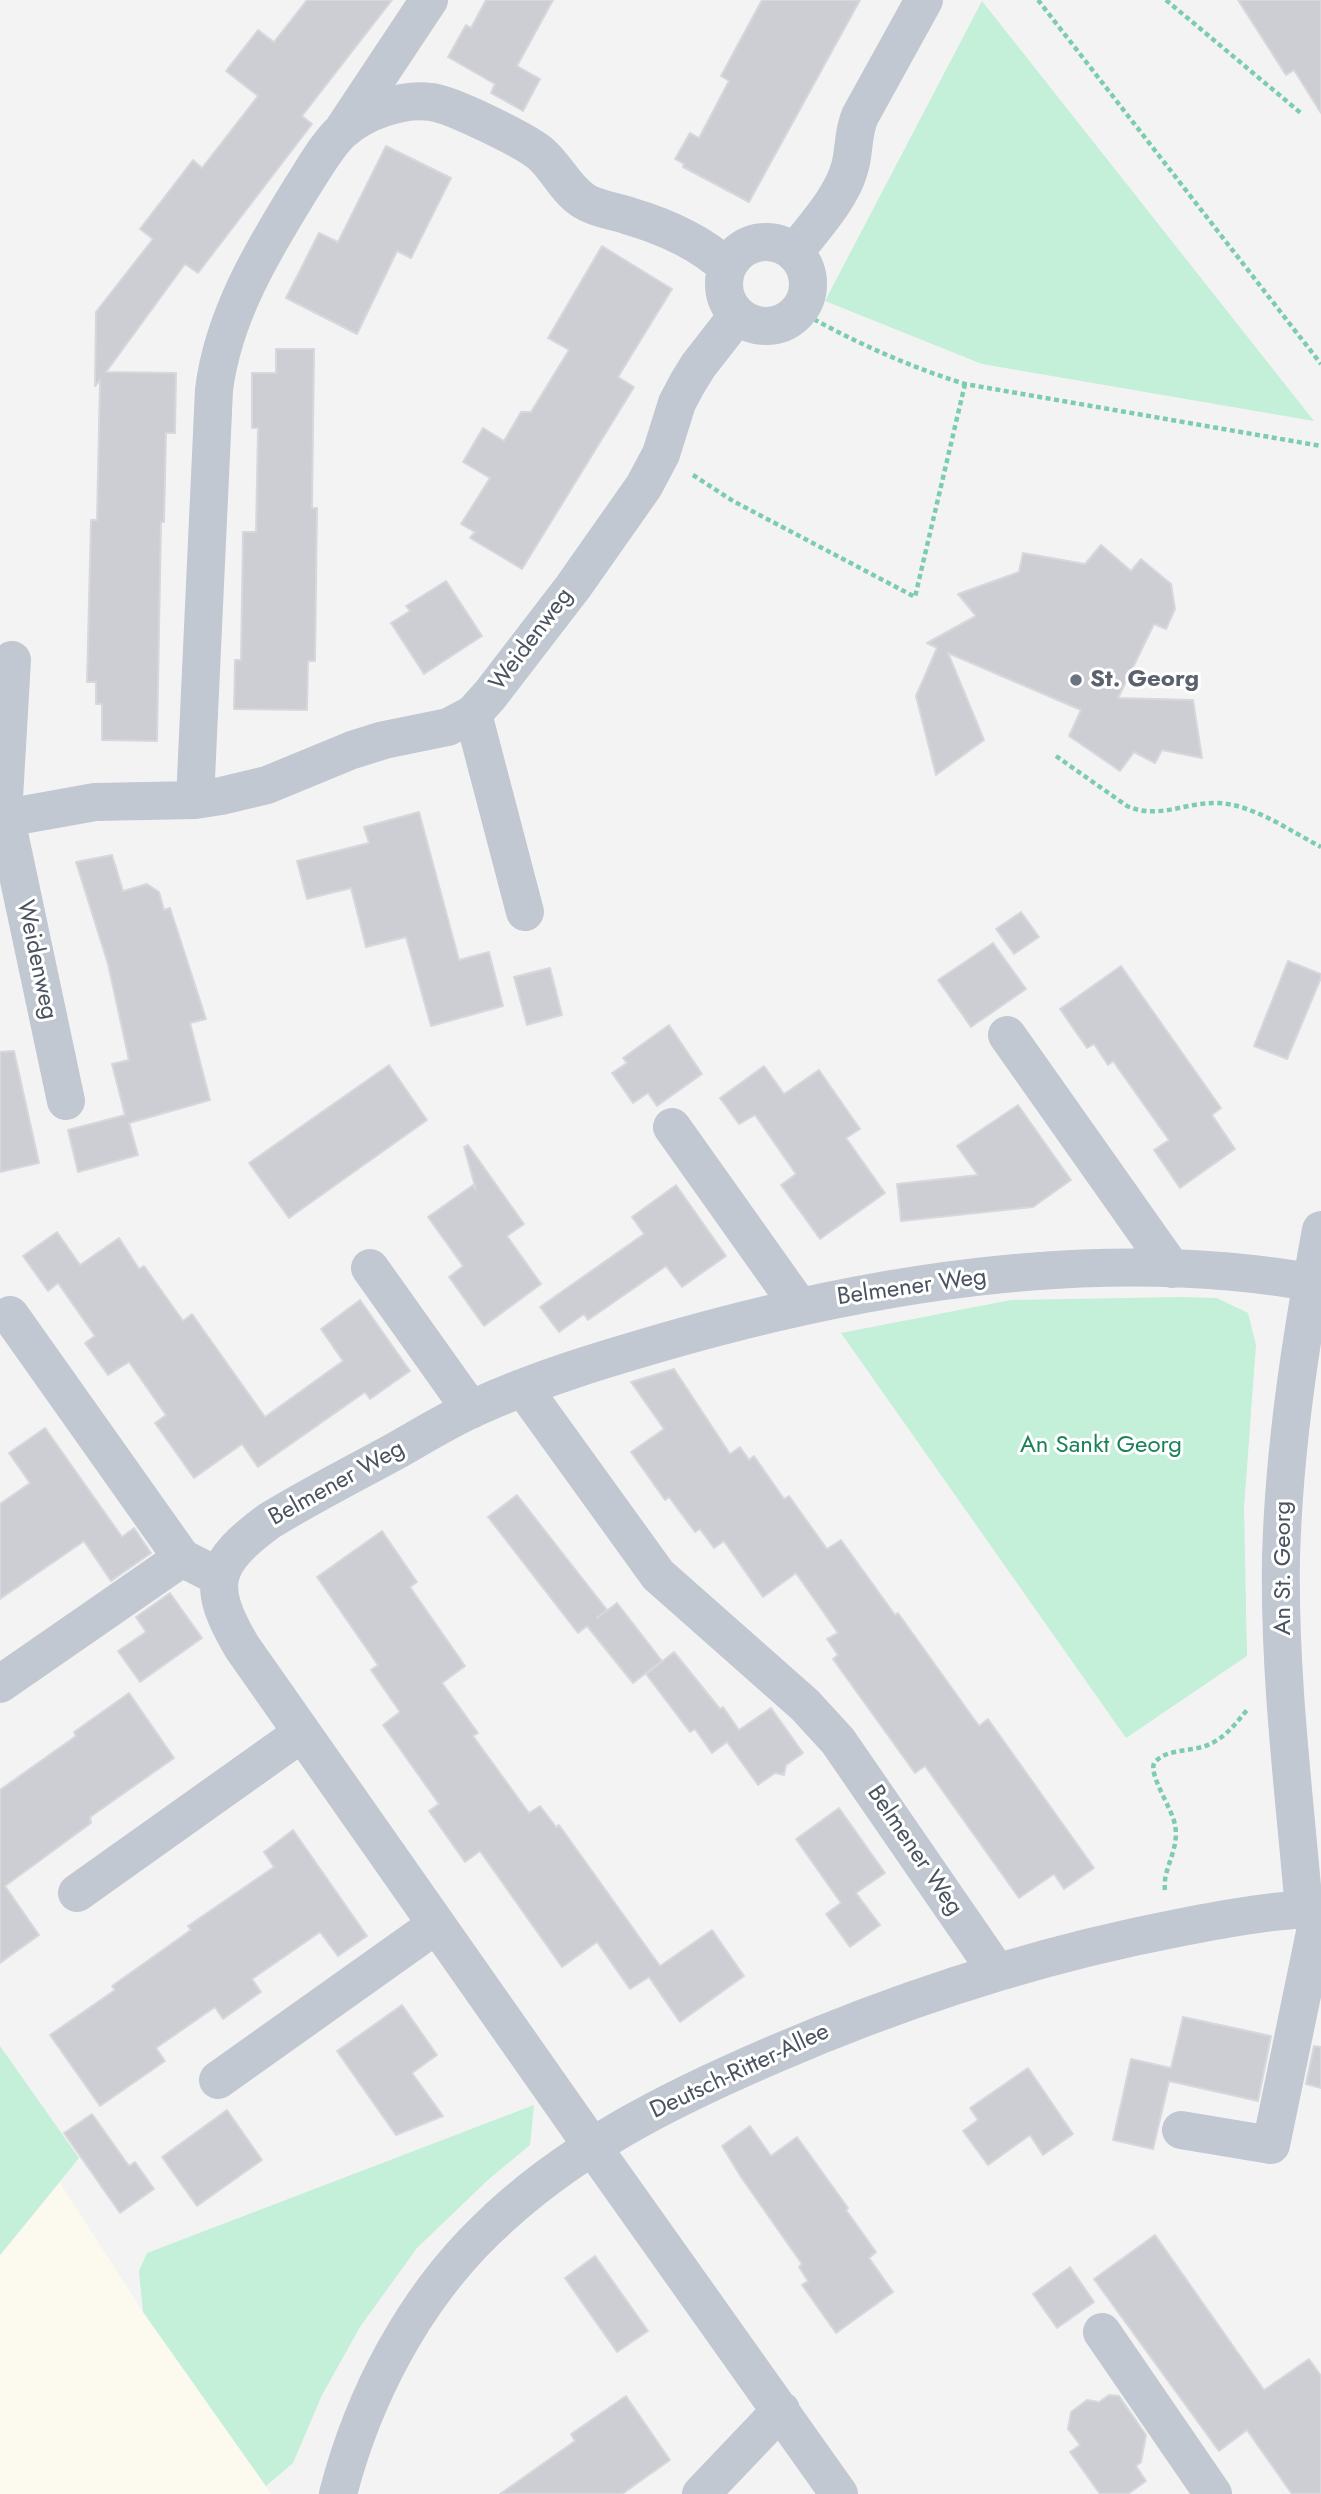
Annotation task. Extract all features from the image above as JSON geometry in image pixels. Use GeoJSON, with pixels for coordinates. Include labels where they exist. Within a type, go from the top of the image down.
{"type":"FeatureCollection","features":[{"type":"Feature","properties":{"kind":"street"},"geometry":{"type":"LineString","coordinates":[[195,800],[214,390],[221,348],[237,305],[270,242],[309,177],[429,0]]}},
{"type":"Feature","properties":{"kind":"street"},"geometry":{"type":"LineString","coordinates":[[794,253],[842,186],[849,172],[853,135],[860,116],[924,0]]}},
{"type":"Feature","properties":{"kind":"street"},"geometry":{"type":"LineString","coordinates":[[341,133],[365,117],[391,107],[423,102],[443,105],[486,124],[541,154],[587,204],[632,216],[692,242],[727,267]]}},
{"type":"Feature","properties":{"kind":"street"},"geometry":{"type":"LineString","coordinates":[[771,242],[794,253],[807,275],[808,287],[799,311],[776,325],[748,323],[737,316],[724,293],[723,280],[734,256],[745,247],[771,242]]}},
{"type":"Feature","properties":{"kind":"street","name":"Weidenweg"},"geometry":{"type":"LineString","coordinates":[[3,819],[95,802],[195,800],[220,796],[267,785],[352,750],[384,740],[448,727],[473,714],[499,684],[621,522],[661,454],[677,403],[687,384],[737,316]]}},
{"type":"Feature","properties":{"kind":"street","name":"Weidenweg"},"geometry":{"type":"LineString","coordinates":[[12,660],[3,819],[66,1101]]}},
{"type":"Feature","properties":{"kind":"street"},"geometry":{"type":"LineString","coordinates":[[473,714],[525,912]]}},
{"type":"Feature","properties":{"kind":"street"},"geometry":{"type":"LineString","coordinates":[[1007,1035],[1172,1269]]}},
{"type":"Feature","properties":{"kind":"street"},"geometry":{"type":"LineString","coordinates":[[672,1127],[799,1306]]}},
{"type":"Feature","properties":{"kind":"street","name":"An St. Georg"},"geometry":{"type":"LineString","coordinates":[[1181,2130],[1271,2146],[1315,1908],[1284,1665],[1281,1561],[1293,1399],[1317,1283],[1321,1230]]}},
{"type":"Feature","properties":{"kind":"street"},"geometry":{"type":"LineString","coordinates":[[370,1268],[471,1410]]}},
{"type":"Feature","properties":{"kind":"street","name":"Belmener Weg"},"geometry":{"type":"LineString","coordinates":[[219,1577],[229,1555],[269,1521],[471,1410],[523,1388],[655,1345],[799,1306],[910,1286],[1017,1273],[1096,1268],[1250,1274],[1317,1283]]}},
{"type":"Feature","properties":{"kind":"street"},"geometry":{"type":"LineString","coordinates":[[10,1315],[182,1558],[219,1577],[220,1601],[231,1628],[436,1925],[839,2494]]}},
{"type":"Feature","properties":{"kind":"street","name":"Belmener Weg"},"geometry":{"type":"LineString","coordinates":[[523,1388],[658,1574],[805,1705],[838,1741],[997,1972]]}},
{"type":"Feature","properties":{"kind":"street"},"geometry":{"type":"LineString","coordinates":[[0,1685],[182,1558]]}},
{"type":"Feature","properties":{"kind":"street"},"geometry":{"type":"LineString","coordinates":[[77,1893],[302,1733]]}},
{"type":"Feature","properties":{"kind":"street","name":"Deutsch-Ritter-Allee"},"geometry":{"type":"LineString","coordinates":[[338,2494],[352,2448],[377,2385],[405,2334],[438,2285],[482,2234],[510,2207],[551,2174],[635,2120],[701,2086],[851,2021],[997,1972],[1083,1948],[1170,1929],[1241,1916],[1315,1908]]}},
{"type":"Feature","properties":{"kind":"street"},"geometry":{"type":"LineString","coordinates":[[218,2080],[436,1925]]}},
{"type":"Feature","properties":{"kind":"street"},"geometry":{"type":"LineString","coordinates":[[1102,2332],[1213,2494]]}},
{"type":"Feature","properties":{"kind":"street"},"geometry":{"type":"LineString","coordinates":[[701,2494],[781,2410]]}},
{"type":"Feature","properties":{"kind":"path"},"geometry":{"type":"LineString","coordinates":[[1038,0],[1321,364]]}},
{"type":"Feature","properties":{"kind":"path"},"geometry":{"type":"LineString","coordinates":[[1166,0],[1302,114]]}},
{"type":"Feature","properties":{"kind":"path"},"geometry":{"type":"LineString","coordinates":[[799,311],[859,344],[931,374],[965,384],[1321,446]]}},
{"type":"Feature","properties":{"kind":"path"},"geometry":{"type":"LineString","coordinates":[[661,454],[733,501],[915,597],[965,384]]}},
{"type":"Feature","properties":{"kind":"path"},"geometry":{"type":"LineString","coordinates":[[1056,756],[1136,810],[1156,813],[1215,803],[1235,805],[1321,847]]}},
{"type":"Feature","properties":{"kind":"path"},"geometry":{"type":"LineString","coordinates":[[1170,1929],[1163,1879],[1175,1846],[1175,1826],[1170,1808],[1152,1773],[1154,1763],[1166,1753],[1205,1746],[1220,1738],[1233,1727],[1284,1665]]}},
{"type":"Feature","properties":{"kind":"shaded area"},"geometry":{"type":"Polygon","coordinates":[[[60,2183],[143,2312],[271,2494],[0,2494],[0,2256],[60,2183]]]}},
{"type":"Feature","properties":{"kind":"green space"},"geometry":{"type":"Polygon","coordinates":[[[982,1],[1314,421],[982,364],[825,301],[982,1]]]}},
{"type":"Feature","properties":{"kind":"green space","name":"An Sankt Georg"},"geometry":{"type":"Polygon","coordinates":[[[1217,1298],[1248,1313],[1256,1345],[1244,1508],[1247,1656],[1126,1738],[841,1333],[1011,1300],[1217,1298]]]}},
{"type":"Feature","properties":{"kind":"green space"},"geometry":{"type":"Polygon","coordinates":[[[0,2046],[79,2158],[0,2255],[0,2046]]]}},
{"type":"Feature","properties":{"kind":"green space"},"geometry":{"type":"Polygon","coordinates":[[[534,2105],[530,2145],[489,2179],[417,2248],[360,2327],[322,2395],[293,2463],[266,2486],[143,2312],[139,2271],[147,2253],[534,2105]]]}},
{"type":"Feature","properties":{"kind":"building"},"geometry":{"type":"Polygon","coordinates":[[[307,0],[392,0],[302,116],[312,124],[198,273],[185,264],[106,372],[176,373],[175,433],[166,433],[164,522],[161,522],[157,741],[102,740],[102,704],[96,704],[96,682],[87,682],[91,520],[97,520],[100,380],[95,386],[96,312],[153,239],[140,229],[193,160],[202,168],[258,96],[226,71],[258,30],[274,42],[307,0]]]}},
{"type":"Feature","properties":{"kind":"building"},"geometry":{"type":"Polygon","coordinates":[[[486,0],[553,0],[517,66],[540,79],[523,111],[491,93],[495,84],[448,57],[466,25],[471,28],[486,0]]]}},
{"type":"Feature","properties":{"kind":"building"},"geometry":{"type":"Polygon","coordinates":[[[762,0],[860,0],[749,202],[683,167],[684,164],[675,159],[690,133],[699,138],[729,81],[721,76],[762,0]]]}},
{"type":"Feature","properties":{"kind":"building"},"geometry":{"type":"Polygon","coordinates":[[[1238,0],[1321,0],[1321,113],[1294,70],[1286,75],[1238,0]]]}},
{"type":"Feature","properties":{"kind":"building"},"geometry":{"type":"Polygon","coordinates":[[[386,146],[451,178],[411,258],[397,251],[357,334],[286,298],[319,233],[338,242],[386,146]]]}},
{"type":"Feature","properties":{"kind":"building"},"geometry":{"type":"Polygon","coordinates":[[[602,246],[672,289],[618,377],[634,387],[522,569],[470,538],[475,532],[461,524],[490,478],[463,462],[483,428],[504,441],[521,412],[531,412],[569,350],[548,338],[602,246]]]}},
{"type":"Feature","properties":{"kind":"building"},"geometry":{"type":"Polygon","coordinates":[[[276,349],[314,349],[312,508],[317,508],[315,661],[308,661],[307,710],[234,709],[235,660],[241,660],[243,532],[256,532],[258,428],[252,428],[252,373],[276,373],[276,349]]]}},
{"type":"Feature","properties":{"kind":"building","name":"St. Georg"},"geometry":{"type":"Polygon","coordinates":[[[1101,545],[1131,571],[1141,559],[1171,584],[1175,609],[1166,629],[1154,624],[1118,698],[1193,700],[1202,758],[1162,750],[1155,763],[1134,752],[1120,771],[1069,736],[1081,710],[948,653],[984,740],[936,775],[916,696],[937,648],[927,643],[976,616],[958,594],[1019,572],[1023,553],[1085,564],[1101,545]]]}},
{"type":"Feature","properties":{"kind":"building"},"geometry":{"type":"Polygon","coordinates":[[[446,581],[482,636],[424,674],[391,623],[410,611],[406,606],[446,581]]]}},
{"type":"Feature","properties":{"kind":"building"},"geometry":{"type":"Polygon","coordinates":[[[419,812],[459,960],[489,952],[503,1006],[431,1026],[406,937],[366,947],[351,888],[307,899],[297,861],[369,843],[364,827],[419,812]]]}},
{"type":"Feature","properties":{"kind":"building"},"geometry":{"type":"Polygon","coordinates":[[[112,855],[123,891],[147,884],[159,892],[164,910],[170,908],[206,1019],[190,1023],[210,1100],[129,1123],[138,1155],[78,1172],[68,1130],[125,1115],[112,1064],[129,1060],[108,964],[76,862],[112,855]]]}},
{"type":"Feature","properties":{"kind":"building"},"geometry":{"type":"Polygon","coordinates":[[[1021,912],[1039,937],[1014,954],[996,929],[1021,912]]]}},
{"type":"Feature","properties":{"kind":"building"},"geometry":{"type":"Polygon","coordinates":[[[993,943],[1026,989],[971,1027],[938,980],[993,943]]]}},
{"type":"Feature","properties":{"kind":"building"},"geometry":{"type":"Polygon","coordinates":[[[1288,961],[1321,974],[1321,978],[1287,1059],[1254,1046],[1288,961]]]}},
{"type":"Feature","properties":{"kind":"building"},"geometry":{"type":"Polygon","coordinates":[[[1121,966],[1221,1108],[1212,1115],[1235,1149],[1180,1188],[1154,1150],[1169,1140],[1113,1061],[1108,1065],[1094,1044],[1087,1048],[1060,1009],[1121,966]]]}},
{"type":"Feature","properties":{"kind":"building"},"geometry":{"type":"Polygon","coordinates":[[[550,968],[562,1015],[527,1025],[514,977],[550,968]]]}},
{"type":"Feature","properties":{"kind":"building"},"geometry":{"type":"Polygon","coordinates":[[[669,1025],[702,1074],[657,1106],[648,1093],[633,1103],[612,1073],[627,1063],[623,1058],[669,1025]]]}},
{"type":"Feature","properties":{"kind":"building"},"geometry":{"type":"Polygon","coordinates":[[[14,1051],[39,1163],[0,1172],[0,1052],[14,1051]]]}},
{"type":"Feature","properties":{"kind":"building"},"geometry":{"type":"Polygon","coordinates":[[[389,1065],[427,1120],[289,1218],[249,1163],[389,1065]]]}},
{"type":"Feature","properties":{"kind":"building"},"geometry":{"type":"Polygon","coordinates":[[[764,1066],[784,1094],[819,1070],[860,1129],[846,1138],[885,1193],[820,1239],[781,1185],[796,1174],[755,1115],[739,1124],[720,1098],[764,1066]]]}},
{"type":"Feature","properties":{"kind":"building"},"geometry":{"type":"Polygon","coordinates":[[[1018,1105],[1071,1180],[1033,1207],[901,1221],[897,1184],[978,1175],[957,1146],[1018,1105]]]}},
{"type":"Feature","properties":{"kind":"building"},"geometry":{"type":"Polygon","coordinates":[[[468,1145],[524,1224],[507,1236],[541,1284],[484,1326],[449,1277],[463,1266],[428,1217],[473,1185],[476,1190],[464,1147],[468,1145]]]}},
{"type":"Feature","properties":{"kind":"building"},"geometry":{"type":"Polygon","coordinates":[[[676,1185],[726,1256],[682,1287],[666,1266],[588,1320],[584,1314],[559,1332],[540,1307],[644,1234],[632,1217],[676,1185]]]}},
{"type":"Feature","properties":{"kind":"building"},"geometry":{"type":"Polygon","coordinates":[[[57,1232],[80,1265],[119,1238],[139,1269],[144,1266],[183,1321],[192,1314],[265,1417],[343,1361],[321,1329],[360,1300],[410,1371],[370,1399],[365,1392],[258,1467],[242,1444],[194,1478],[155,1423],[166,1415],[129,1362],[108,1375],[85,1343],[95,1336],[58,1283],[48,1291],[23,1256],[57,1232]]]}},
{"type":"Feature","properties":{"kind":"building"},"geometry":{"type":"Polygon","coordinates":[[[674,1369],[730,1454],[740,1447],[749,1460],[754,1456],[784,1499],[789,1496],[827,1549],[841,1540],[895,1615],[898,1613],[979,1726],[988,1719],[1094,1868],[1064,1889],[1054,1874],[1019,1898],[925,1766],[915,1773],[833,1659],[838,1655],[827,1639],[838,1633],[796,1573],[763,1597],[724,1541],[714,1548],[700,1529],[695,1532],[669,1497],[665,1500],[631,1452],[664,1429],[631,1382],[674,1369]]]}},
{"type":"Feature","properties":{"kind":"building"},"geometry":{"type":"Polygon","coordinates":[[[45,1428],[122,1537],[134,1528],[151,1553],[111,1581],[84,1541],[0,1599],[0,1504],[30,1483],[9,1453],[45,1428]]]}},
{"type":"Feature","properties":{"kind":"building"},"geometry":{"type":"Polygon","coordinates":[[[517,1495],[607,1610],[597,1618],[617,1603],[662,1661],[633,1683],[587,1626],[578,1633],[488,1517],[517,1495]]]}},
{"type":"Feature","properties":{"kind":"building"},"geometry":{"type":"Polygon","coordinates":[[[382,1531],[417,1582],[410,1587],[465,1666],[442,1683],[478,1733],[473,1736],[529,1813],[540,1806],[556,1827],[559,1825],[660,1966],[712,1930],[744,1976],[680,2022],[649,1977],[630,1989],[597,1942],[562,1967],[480,1851],[465,1862],[429,1811],[439,1804],[383,1725],[400,1712],[371,1670],[378,1665],[317,1577],[382,1531]]]}},
{"type":"Feature","properties":{"kind":"building"},"geometry":{"type":"Polygon","coordinates":[[[170,1593],[202,1638],[140,1682],[118,1651],[146,1632],[136,1617],[170,1593]]]}},
{"type":"Feature","properties":{"kind":"building"},"geometry":{"type":"Polygon","coordinates":[[[674,1652],[720,1709],[723,1707],[739,1730],[771,1708],[803,1753],[786,1765],[784,1775],[775,1773],[758,1785],[727,1742],[712,1753],[695,1729],[690,1732],[646,1674],[674,1652]]]}},
{"type":"Feature","properties":{"kind":"building"},"geometry":{"type":"Polygon","coordinates":[[[129,1693],[174,1758],[90,1817],[91,1823],[5,1886],[39,1935],[0,1963],[0,1790],[76,1736],[74,1732],[129,1693]]]}},
{"type":"Feature","properties":{"kind":"building"},"geometry":{"type":"Polygon","coordinates":[[[839,1808],[885,1873],[856,1893],[880,1925],[850,1947],[826,1914],[841,1903],[796,1839],[839,1808]]]}},
{"type":"Feature","properties":{"kind":"building"},"geometry":{"type":"Polygon","coordinates":[[[293,1830],[367,1936],[338,1956],[320,1932],[252,1979],[261,1992],[223,2019],[215,2007],[156,2048],[165,2061],[100,2106],[50,2035],[115,1990],[112,1986],[191,1930],[188,1926],[274,1867],[264,1852],[293,1830]]]}},
{"type":"Feature","properties":{"kind":"building"},"geometry":{"type":"Polygon","coordinates":[[[402,2005],[437,2055],[412,2073],[443,2116],[396,2135],[337,2051],[402,2005]]]}},
{"type":"Feature","properties":{"kind":"building"},"geometry":{"type":"Polygon","coordinates":[[[1183,2017],[1271,2036],[1258,2101],[1169,2081],[1153,2149],[1113,2140],[1131,2059],[1171,2068],[1183,2017]]]}},
{"type":"Feature","properties":{"kind":"building"},"geometry":{"type":"Polygon","coordinates":[[[1314,2046],[1321,2047],[1321,2088],[1306,2084],[1314,2046]]]}},
{"type":"Feature","properties":{"kind":"building"},"geometry":{"type":"Polygon","coordinates":[[[1028,2068],[1073,2134],[1043,2155],[1030,2135],[988,2165],[963,2131],[978,2120],[970,2108],[1028,2068]]]}},
{"type":"Feature","properties":{"kind":"building"},"geometry":{"type":"Polygon","coordinates":[[[227,2110],[262,2160],[197,2206],[162,2157],[227,2110]]]}},
{"type":"Feature","properties":{"kind":"building"},"geometry":{"type":"Polygon","coordinates":[[[92,2114],[129,2166],[135,2162],[154,2189],[120,2213],[64,2133],[92,2114]]]}},
{"type":"Feature","properties":{"kind":"building"},"geometry":{"type":"Polygon","coordinates":[[[750,2126],[771,2156],[797,2137],[876,2252],[869,2258],[893,2292],[836,2333],[802,2285],[808,2281],[799,2267],[802,2264],[722,2146],[750,2126]]]}},
{"type":"Feature","properties":{"kind":"building"},"geometry":{"type":"Polygon","coordinates":[[[1155,2235],[1264,2390],[1309,2359],[1321,2376],[1321,2494],[1292,2494],[1247,2430],[1219,2451],[1094,2279],[1155,2235]]]}},
{"type":"Feature","properties":{"kind":"building"},"geometry":{"type":"Polygon","coordinates":[[[595,2256],[648,2331],[617,2352],[565,2278],[595,2256]]]}},
{"type":"Feature","properties":{"kind":"building"},"geometry":{"type":"Polygon","coordinates":[[[1070,2267],[1094,2302],[1057,2328],[1033,2294],[1070,2267]]]}},
{"type":"Feature","properties":{"kind":"building"},"geometry":{"type":"Polygon","coordinates":[[[1109,2395],[1119,2396],[1146,2435],[1141,2462],[1136,2466],[1146,2481],[1128,2494],[1100,2494],[1070,2452],[1080,2445],[1068,2429],[1071,2412],[1087,2400],[1099,2402],[1109,2395]]]}},
{"type":"Feature","properties":{"kind":"building"},"geometry":{"type":"Polygon","coordinates":[[[626,2396],[670,2460],[622,2494],[500,2494],[575,2441],[571,2434],[626,2396]]]}},
{"type":"Feature","properties":{"kind":"place","name":"St. Georg"},"geometry":{"type":"Point","coordinates":[1076,680]}}]}
